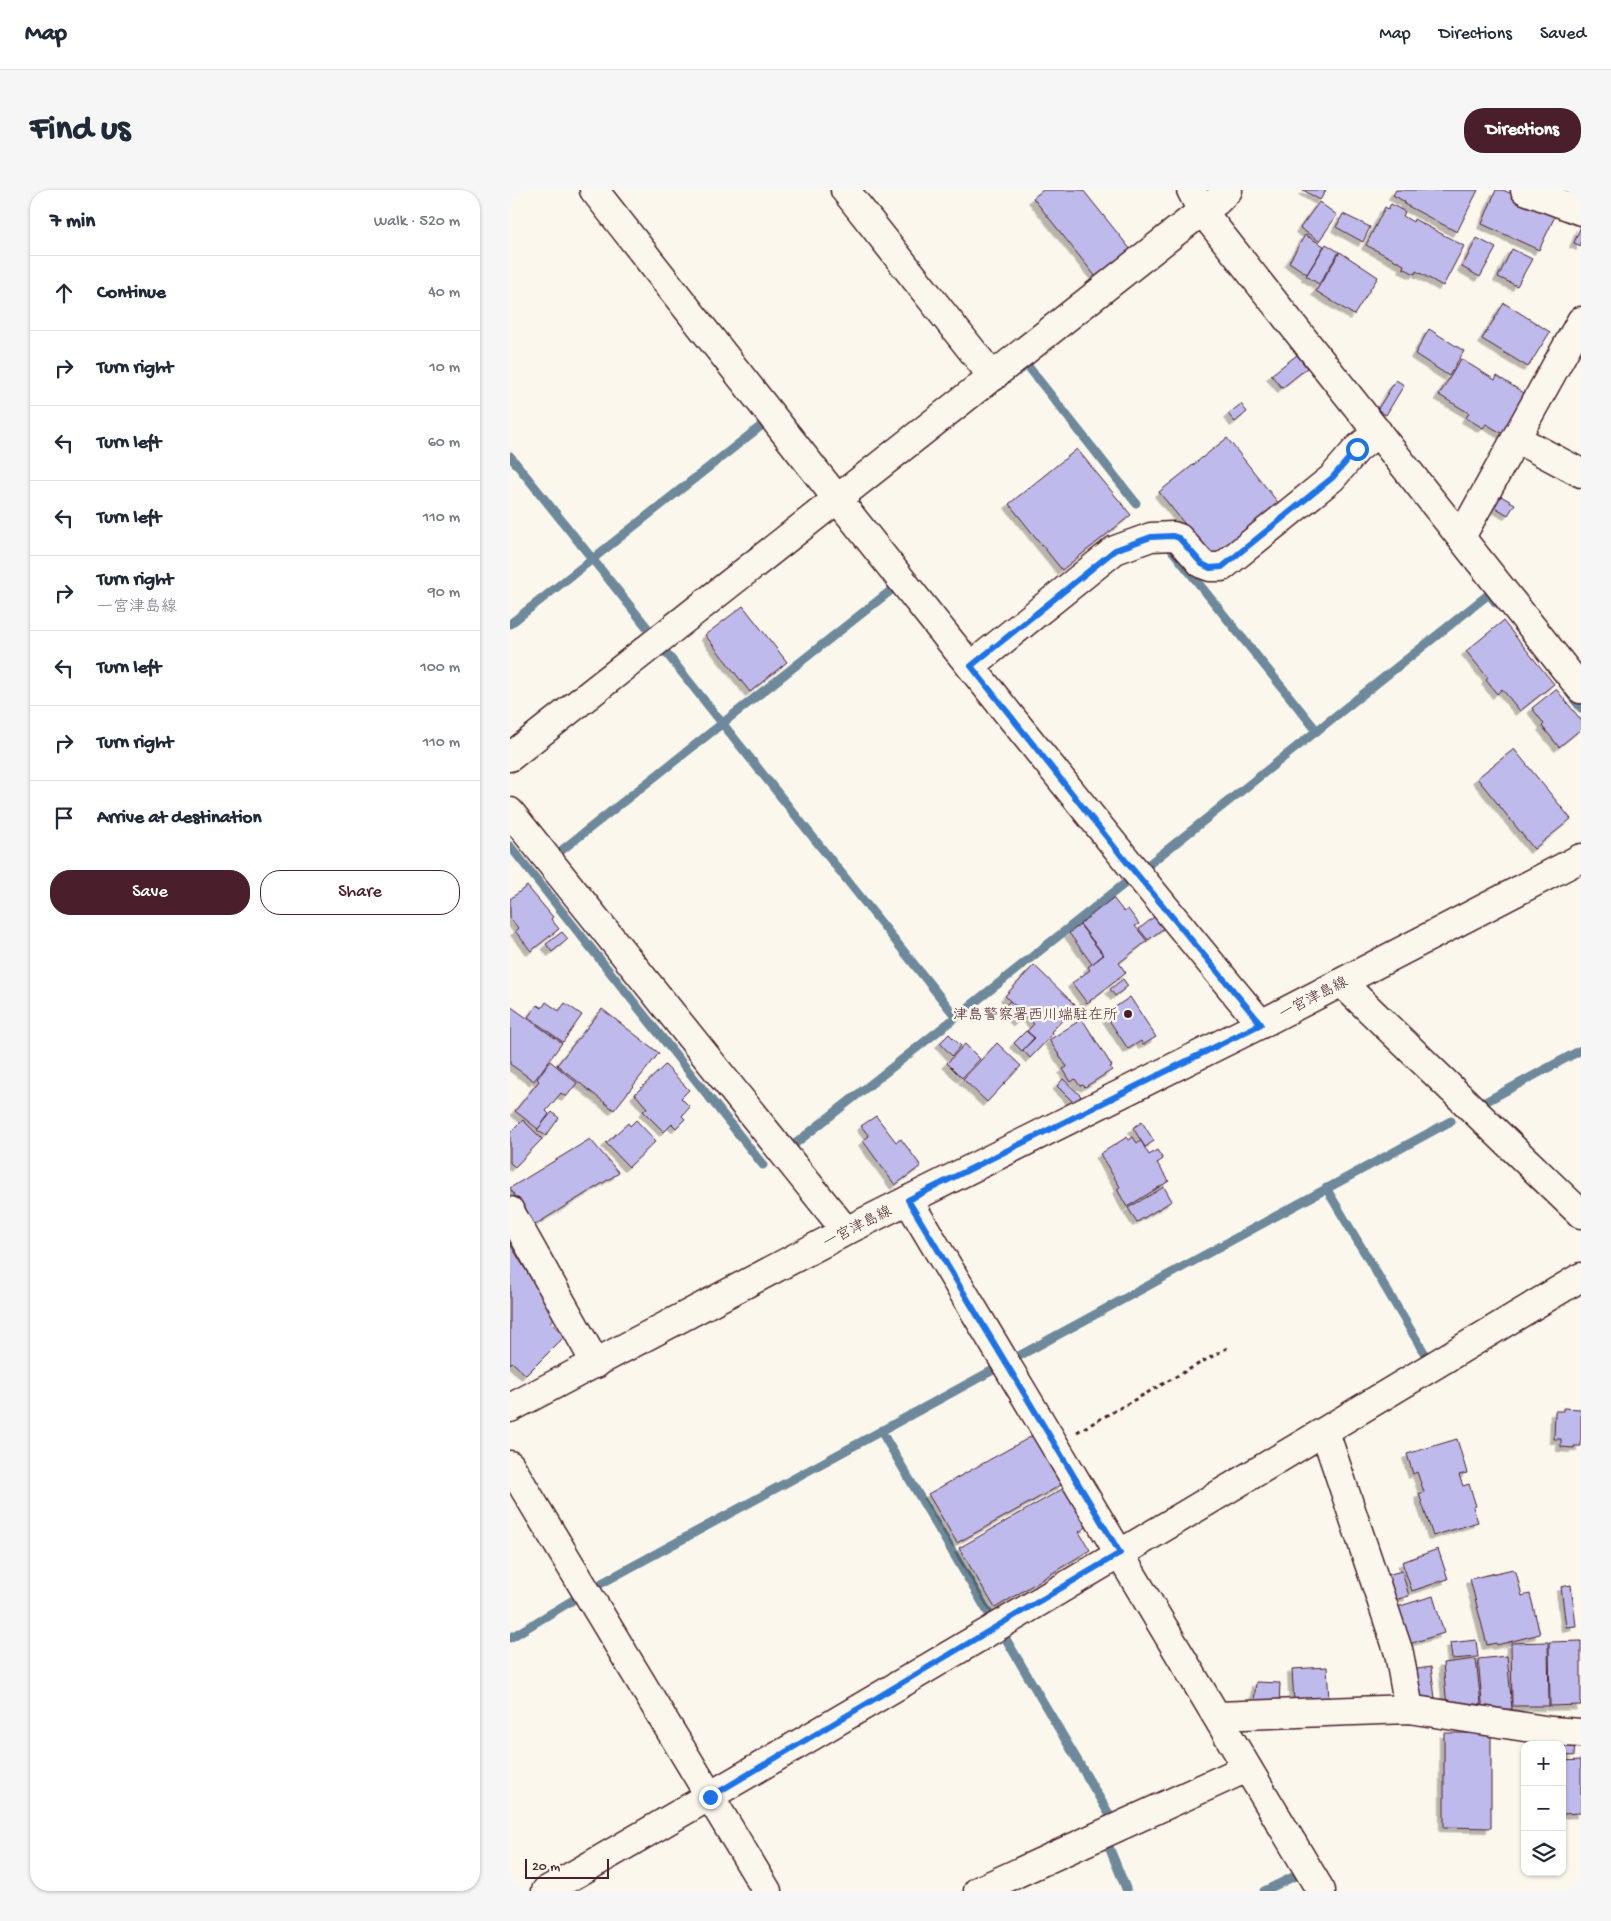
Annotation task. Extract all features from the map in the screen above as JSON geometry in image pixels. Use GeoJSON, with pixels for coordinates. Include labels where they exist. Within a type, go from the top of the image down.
{"type":"FeatureCollection","features":[{"type":"Feature","properties":{"kind":"street"},"geometry":{"type":"LineString","coordinates":[[594,190],[837,500],[1120,854],[1261,1024]]}},
{"type":"Feature","properties":{"kind":"street"},"geometry":{"type":"LineString","coordinates":[[845,190],[993,377]]}},
{"type":"Feature","properties":{"kind":"street"},"geometry":{"type":"LineString","coordinates":[[510,758],[993,377],[1196,200],[1217,201],[1228,190]]}},
{"type":"Feature","properties":{"kind":"street"},"geometry":{"type":"LineString","coordinates":[[1525,190],[1581,211]]}},
{"type":"Feature","properties":{"kind":"street"},"geometry":{"type":"LineString","coordinates":[[1196,200],[1581,689]]}},
{"type":"Feature","properties":{"kind":"street"},"geometry":{"type":"LineString","coordinates":[[1461,537],[1581,321]]}},
{"type":"Feature","properties":{"kind":"street"},"geometry":{"type":"LineString","coordinates":[[971,666],[1115,550],[1151,537],[1173,536],[1179,538],[1202,564],[1210,568],[1222,567],[1332,478],[1357,449],[1378,432]]}},
{"type":"Feature","properties":{"kind":"street"},"geometry":{"type":"LineString","coordinates":[[1517,439],[1581,473]]}},
{"type":"Feature","properties":{"kind":"street"},"geometry":{"type":"LineString","coordinates":[[510,812],[846,1231]]}},
{"type":"Feature","properties":{"kind":"street","name":"一宮津島線"},"geometry":{"type":"LineString","coordinates":[[510,1408],[846,1231],[1342,983],[1581,858]]}},
{"type":"Feature","properties":{"kind":"street"},"geometry":{"type":"LineString","coordinates":[[1342,983],[1581,1214]]}},
{"type":"Feature","properties":{"kind":"street"},"geometry":{"type":"LineString","coordinates":[[908,1200],[1321,1891]]}},
{"type":"Feature","properties":{"kind":"street"},"geometry":{"type":"LineString","coordinates":[[510,1210],[596,1364]]}},
{"type":"Feature","properties":{"kind":"street"},"geometry":{"type":"LineString","coordinates":[[546,1891],[710,1797],[1325,1432],[1581,1277]]}},
{"type":"Feature","properties":{"kind":"street"},"geometry":{"type":"LineString","coordinates":[[1325,1432],[1399,1653],[1408,1710]]}},
{"type":"Feature","properties":{"kind":"street"},"geometry":{"type":"LineString","coordinates":[[510,1465],[767,1891]]}},
{"type":"Feature","properties":{"kind":"street"},"geometry":{"type":"LineString","coordinates":[[1217,1716],[1408,1710],[1551,1731],[1581,1733]]}},
{"type":"Feature","properties":{"kind":"street"},"geometry":{"type":"LineString","coordinates":[[978,1891],[1248,1768]]}},
{"type":"Feature","properties":{"kind":"path"},"geometry":{"type":"LineString","coordinates":[[1055,1445],[1229,1346]]}},
{"type":"Feature","properties":{"kind":"building"},"geometry":{"type":"Polygon","coordinates":[[[1043,190],[1083,190],[1131,250],[1096,277],[1033,198],[1043,190]]]}},
{"type":"Feature","properties":{"kind":"building"},"geometry":{"type":"Polygon","coordinates":[[[1303,190],[1326,190],[1320,200],[1303,190]]]}},
{"type":"Feature","properties":{"kind":"building"},"geometry":{"type":"Polygon","coordinates":[[[1396,190],[1478,190],[1457,232],[1404,204],[1405,202],[1393,195],[1396,190]]]}},
{"type":"Feature","properties":{"kind":"building"},"geometry":{"type":"Polygon","coordinates":[[[1496,190],[1503,190],[1556,214],[1539,250],[1482,224],[1496,190]]]}},
{"type":"Feature","properties":{"kind":"building"},"geometry":{"type":"Polygon","coordinates":[[[1319,202],[1337,215],[1319,241],[1300,228],[1319,202]]]}},
{"type":"Feature","properties":{"kind":"building"},"geometry":{"type":"Polygon","coordinates":[[[1391,204],[1405,212],[1403,216],[1413,222],[1414,219],[1464,246],[1443,286],[1416,271],[1415,274],[1403,268],[1404,265],[1366,245],[1385,207],[1388,209],[1391,204]]]}},
{"type":"Feature","properties":{"kind":"building"},"geometry":{"type":"Polygon","coordinates":[[[1343,214],[1370,227],[1363,242],[1336,227],[1343,214]]]}},
{"type":"Feature","properties":{"kind":"building"},"geometry":{"type":"Polygon","coordinates":[[[1581,226],[1581,246],[1574,243],[1581,226]]]}},
{"type":"Feature","properties":{"kind":"building"},"geometry":{"type":"Polygon","coordinates":[[[1305,235],[1324,246],[1307,274],[1289,262],[1305,235]]]}},
{"type":"Feature","properties":{"kind":"building"},"geometry":{"type":"Polygon","coordinates":[[[1477,238],[1496,248],[1480,277],[1462,267],[1477,238]]]}},
{"type":"Feature","properties":{"kind":"building"},"geometry":{"type":"Polygon","coordinates":[[[1326,244],[1339,252],[1319,284],[1306,276],[1326,244]]]}},
{"type":"Feature","properties":{"kind":"building"},"geometry":{"type":"Polygon","coordinates":[[[1512,249],[1532,259],[1517,286],[1498,277],[1512,249]]]}},
{"type":"Feature","properties":{"kind":"building"},"geometry":{"type":"Polygon","coordinates":[[[1340,252],[1378,277],[1354,315],[1316,291],[1340,252]]]}},
{"type":"Feature","properties":{"kind":"building"},"geometry":{"type":"Polygon","coordinates":[[[1504,303],[1550,332],[1528,367],[1482,339],[1504,303]]]}},
{"type":"Feature","properties":{"kind":"building"},"geometry":{"type":"Polygon","coordinates":[[[1429,329],[1464,351],[1449,376],[1415,354],[1429,329]]]}},
{"type":"Feature","properties":{"kind":"building"},"geometry":{"type":"Polygon","coordinates":[[[1297,355],[1307,368],[1282,388],[1271,375],[1297,355]]]}},
{"type":"Feature","properties":{"kind":"building"},"geometry":{"type":"Polygon","coordinates":[[[1461,359],[1495,380],[1497,376],[1527,395],[1503,434],[1486,424],[1483,428],[1466,418],[1469,413],[1439,395],[1461,359]]]}},
{"type":"Feature","properties":{"kind":"building"},"geometry":{"type":"Polygon","coordinates":[[[1396,380],[1404,385],[1386,415],[1377,410],[1396,380]]]}},
{"type":"Feature","properties":{"kind":"building"},"geometry":{"type":"Polygon","coordinates":[[[1241,404],[1247,412],[1235,422],[1228,414],[1241,404]]]}},
{"type":"Feature","properties":{"kind":"building"},"geometry":{"type":"Polygon","coordinates":[[[1227,438],[1280,505],[1213,559],[1159,492],[1227,438]]]}},
{"type":"Feature","properties":{"kind":"building"},"geometry":{"type":"Polygon","coordinates":[[[1077,449],[1131,515],[1062,570],[1009,504],[1077,449]]]}},
{"type":"Feature","properties":{"kind":"building"},"geometry":{"type":"Polygon","coordinates":[[[1499,495],[1515,504],[1508,515],[1493,506],[1499,495]]]}},
{"type":"Feature","properties":{"kind":"building"},"geometry":{"type":"Polygon","coordinates":[[[743,606],[787,662],[750,692],[705,635],[743,606]]]}},
{"type":"Feature","properties":{"kind":"building"},"geometry":{"type":"Polygon","coordinates":[[[1503,621],[1554,684],[1520,711],[1502,689],[1497,694],[1486,680],[1488,678],[1466,651],[1503,621]]]}},
{"type":"Feature","properties":{"kind":"building"},"geometry":{"type":"Polygon","coordinates":[[[1556,689],[1581,720],[1581,729],[1559,747],[1542,726],[1544,724],[1532,708],[1556,689]]]}},
{"type":"Feature","properties":{"kind":"building"},"geometry":{"type":"Polygon","coordinates":[[[1514,749],[1571,819],[1534,849],[1477,778],[1514,749]]]}},
{"type":"Feature","properties":{"kind":"building"},"geometry":{"type":"Polygon","coordinates":[[[527,886],[553,917],[551,919],[559,929],[531,951],[515,931],[518,928],[510,918],[510,899],[527,886]]]}},
{"type":"Feature","properties":{"kind":"building"},"geometry":{"type":"Polygon","coordinates":[[[1113,898],[1124,912],[1128,909],[1139,924],[1135,926],[1147,941],[1119,963],[1126,973],[1087,1003],[1072,983],[1090,970],[1088,967],[1104,955],[1080,924],[1113,898]]]}},
{"type":"Feature","properties":{"kind":"building"},"geometry":{"type":"Polygon","coordinates":[[[1159,913],[1168,925],[1148,940],[1139,929],[1159,913]]]}},
{"type":"Feature","properties":{"kind":"building"},"geometry":{"type":"Polygon","coordinates":[[[1080,925],[1103,955],[1092,964],[1069,933],[1080,925]]]}},
{"type":"Feature","properties":{"kind":"building"},"geometry":{"type":"Polygon","coordinates":[[[562,932],[568,939],[552,952],[546,944],[562,932]]]}},
{"type":"Feature","properties":{"kind":"building"},"geometry":{"type":"Polygon","coordinates":[[[1034,965],[1076,1006],[1030,1058],[1023,1050],[1035,1038],[1027,1031],[1034,1024],[1005,996],[1034,965]]]}},
{"type":"Feature","properties":{"kind":"building"},"geometry":{"type":"Polygon","coordinates":[[[1123,979],[1128,986],[1115,996],[1110,989],[1123,979]]]}},
{"type":"Feature","properties":{"kind":"building"},"geometry":{"type":"Polygon","coordinates":[[[1130,997],[1156,1037],[1143,1045],[1141,1041],[1128,1049],[1105,1014],[1130,997]]]}},
{"type":"Feature","properties":{"kind":"building"},"geometry":{"type":"Polygon","coordinates":[[[1010,1001],[1024,1015],[1018,1022],[1003,1008],[1010,1001]]]}},
{"type":"Feature","properties":{"kind":"building"},"geometry":{"type":"Polygon","coordinates":[[[546,1002],[559,1011],[565,1003],[582,1015],[563,1042],[528,1017],[537,1005],[542,1008],[546,1002]]]}},
{"type":"Feature","properties":{"kind":"building"},"geometry":{"type":"Polygon","coordinates":[[[510,1006],[562,1043],[534,1081],[510,1064],[510,1006]]]}},
{"type":"Feature","properties":{"kind":"building"},"geometry":{"type":"Polygon","coordinates":[[[602,1009],[659,1053],[614,1110],[557,1065],[602,1009]]]}},
{"type":"Feature","properties":{"kind":"building"},"geometry":{"type":"Polygon","coordinates":[[[1082,1019],[1112,1066],[1110,1067],[1112,1070],[1085,1087],[1083,1085],[1080,1086],[1075,1079],[1071,1082],[1063,1069],[1067,1067],[1049,1040],[1082,1019]]]}},
{"type":"Feature","properties":{"kind":"building"},"geometry":{"type":"Polygon","coordinates":[[[1026,1031],[1034,1038],[1022,1051],[1014,1043],[1026,1031]]]}},
{"type":"Feature","properties":{"kind":"building"},"geometry":{"type":"Polygon","coordinates":[[[949,1034],[961,1046],[952,1056],[940,1043],[949,1034]]]}},
{"type":"Feature","properties":{"kind":"building"},"geometry":{"type":"Polygon","coordinates":[[[997,1043],[1021,1066],[987,1102],[963,1079],[997,1043]]]}},
{"type":"Feature","properties":{"kind":"building"},"geometry":{"type":"Polygon","coordinates":[[[965,1044],[980,1059],[962,1078],[947,1063],[965,1044]]]}},
{"type":"Feature","properties":{"kind":"building"},"geometry":{"type":"Polygon","coordinates":[[[550,1061],[577,1083],[566,1097],[561,1093],[546,1111],[549,1114],[538,1129],[515,1111],[539,1081],[537,1079],[550,1061]]]}},
{"type":"Feature","properties":{"kind":"building"},"geometry":{"type":"Polygon","coordinates":[[[665,1065],[689,1090],[681,1098],[690,1107],[682,1116],[685,1119],[676,1128],[672,1124],[664,1132],[643,1111],[647,1108],[635,1094],[665,1065]]]}},
{"type":"Feature","properties":{"kind":"building"},"geometry":{"type":"Polygon","coordinates":[[[1063,1079],[1081,1096],[1074,1103],[1057,1086],[1063,1079]]]}},
{"type":"Feature","properties":{"kind":"building"},"geometry":{"type":"Polygon","coordinates":[[[552,1112],[559,1118],[546,1136],[537,1130],[552,1112]]]}},
{"type":"Feature","properties":{"kind":"building"},"geometry":{"type":"Polygon","coordinates":[[[876,1116],[896,1142],[901,1139],[921,1166],[895,1185],[863,1141],[869,1136],[861,1126],[876,1116]]]}},
{"type":"Feature","properties":{"kind":"building"},"geometry":{"type":"Polygon","coordinates":[[[523,1120],[542,1139],[515,1167],[510,1163],[510,1133],[523,1120]]]}},
{"type":"Feature","properties":{"kind":"building"},"geometry":{"type":"Polygon","coordinates":[[[636,1120],[656,1141],[629,1167],[606,1143],[628,1123],[630,1126],[636,1120]]]}},
{"type":"Feature","properties":{"kind":"building"},"geometry":{"type":"Polygon","coordinates":[[[1142,1122],[1154,1141],[1145,1147],[1133,1128],[1142,1122]]]}},
{"type":"Feature","properties":{"kind":"building"},"geometry":{"type":"Polygon","coordinates":[[[1127,1137],[1129,1140],[1133,1137],[1137,1143],[1141,1141],[1149,1155],[1157,1150],[1163,1159],[1157,1163],[1169,1181],[1127,1207],[1117,1189],[1120,1187],[1100,1154],[1127,1137]]]}},
{"type":"Feature","properties":{"kind":"building"},"geometry":{"type":"Polygon","coordinates":[[[590,1139],[619,1173],[533,1226],[510,1188],[590,1139]]]}},
{"type":"Feature","properties":{"kind":"building"},"geometry":{"type":"Polygon","coordinates":[[[1164,1187],[1172,1201],[1137,1222],[1128,1208],[1164,1187]]]}},
{"type":"Feature","properties":{"kind":"building"},"geometry":{"type":"Polygon","coordinates":[[[510,1244],[555,1318],[550,1322],[565,1336],[526,1375],[512,1362],[510,1364],[510,1244]]]}},
{"type":"Feature","properties":{"kind":"building"},"geometry":{"type":"Polygon","coordinates":[[[1563,1408],[1581,1409],[1581,1446],[1574,1446],[1574,1448],[1561,1447],[1561,1439],[1554,1439],[1555,1411],[1563,1411],[1563,1408]]]}},
{"type":"Feature","properties":{"kind":"building"},"geometry":{"type":"Polygon","coordinates":[[[1034,1435],[1063,1484],[957,1543],[928,1494],[1034,1435]]]}},
{"type":"Feature","properties":{"kind":"building"},"geometry":{"type":"Polygon","coordinates":[[[1457,1439],[1467,1473],[1459,1475],[1463,1486],[1469,1484],[1476,1506],[1473,1507],[1478,1522],[1433,1536],[1419,1494],[1424,1492],[1417,1472],[1413,1474],[1407,1454],[1457,1439]]]}},
{"type":"Feature","properties":{"kind":"building"},"geometry":{"type":"Polygon","coordinates":[[[1064,1488],[1088,1526],[1079,1532],[1090,1550],[995,1608],[959,1548],[1064,1488]]]}},
{"type":"Feature","properties":{"kind":"building"},"geometry":{"type":"Polygon","coordinates":[[[1438,1549],[1448,1579],[1412,1591],[1402,1562],[1438,1549]]]}},
{"type":"Feature","properties":{"kind":"building"},"geometry":{"type":"Polygon","coordinates":[[[1513,1569],[1516,1572],[1522,1596],[1530,1594],[1540,1634],[1497,1645],[1496,1643],[1487,1645],[1470,1579],[1513,1569]]]}},
{"type":"Feature","properties":{"kind":"building"},"geometry":{"type":"Polygon","coordinates":[[[1402,1571],[1409,1596],[1391,1601],[1383,1576],[1402,1571]]]}},
{"type":"Feature","properties":{"kind":"building"},"geometry":{"type":"Polygon","coordinates":[[[1571,1585],[1576,1626],[1566,1627],[1561,1587],[1571,1585]]]}},
{"type":"Feature","properties":{"kind":"building"},"geometry":{"type":"Polygon","coordinates":[[[1433,1596],[1444,1633],[1409,1644],[1397,1607],[1433,1596]]]}},
{"type":"Feature","properties":{"kind":"building"},"geometry":{"type":"Polygon","coordinates":[[[1476,1640],[1478,1657],[1452,1659],[1450,1643],[1476,1640]]]}},
{"type":"Feature","properties":{"kind":"building"},"geometry":{"type":"Polygon","coordinates":[[[1581,1641],[1581,1705],[1550,1706],[1549,1642],[1581,1641]]]}},
{"type":"Feature","properties":{"kind":"building"},"geometry":{"type":"Polygon","coordinates":[[[1548,1642],[1549,1706],[1512,1706],[1511,1643],[1548,1642]]]}},
{"type":"Feature","properties":{"kind":"building"},"geometry":{"type":"Polygon","coordinates":[[[1507,1656],[1512,1709],[1483,1712],[1478,1659],[1507,1656]]]}},
{"type":"Feature","properties":{"kind":"building"},"geometry":{"type":"Polygon","coordinates":[[[1476,1659],[1481,1704],[1447,1707],[1443,1663],[1476,1659]]]}},
{"type":"Feature","properties":{"kind":"building"},"geometry":{"type":"Polygon","coordinates":[[[1327,1667],[1329,1701],[1294,1704],[1292,1669],[1327,1667]]]}},
{"type":"Feature","properties":{"kind":"building"},"geometry":{"type":"Polygon","coordinates":[[[1431,1667],[1435,1698],[1415,1700],[1411,1670],[1431,1667]]]}},
{"type":"Feature","properties":{"kind":"building"},"geometry":{"type":"Polygon","coordinates":[[[1256,1682],[1280,1683],[1279,1705],[1254,1703],[1256,1682]]]}},
{"type":"Feature","properties":{"kind":"building"},"geometry":{"type":"Polygon","coordinates":[[[1444,1733],[1491,1733],[1491,1828],[1444,1827],[1444,1733]]]}},
{"type":"Feature","properties":{"kind":"building"},"geometry":{"type":"Polygon","coordinates":[[[1575,1743],[1574,1756],[1566,1755],[1566,1744],[1575,1743]]]}},
{"type":"Feature","properties":{"kind":"building"},"geometry":{"type":"Polygon","coordinates":[[[1581,1760],[1581,1813],[1566,1814],[1566,1761],[1581,1760]]]}},
{"type":"Feature","properties":{"kind":"waterway"},"geometry":{"type":"LineString","coordinates":[[1019,371],[1027,365],[1136,503]]}},
{"type":"Feature","properties":{"kind":"waterway"},"geometry":{"type":"LineString","coordinates":[[510,624],[761,426]]}},
{"type":"Feature","properties":{"kind":"waterway"},"geometry":{"type":"LineString","coordinates":[[510,456],[650,631]]}},
{"type":"Feature","properties":{"kind":"waterway"},"geometry":{"type":"LineString","coordinates":[[1171,549],[1317,731]]}},
{"type":"Feature","properties":{"kind":"waterway"},"geometry":{"type":"LineString","coordinates":[[562,850],[894,588]]}},
{"type":"Feature","properties":{"kind":"waterway"},"geometry":{"type":"LineString","coordinates":[[1148,865],[1489,594],[1496,603]]}},
{"type":"Feature","properties":{"kind":"waterway"},"geometry":{"type":"LineString","coordinates":[[664,650],[956,1017],[1128,881]]}},
{"type":"Feature","properties":{"kind":"waterway"},"geometry":{"type":"LineString","coordinates":[[1569,693],[1581,708]]}},
{"type":"Feature","properties":{"kind":"waterway"},"geometry":{"type":"LineString","coordinates":[[510,846],[763,1165]]}},
{"type":"Feature","properties":{"kind":"waterway"},"geometry":{"type":"LineString","coordinates":[[796,1143],[956,1017]]}},
{"type":"Feature","properties":{"kind":"waterway"},"geometry":{"type":"LineString","coordinates":[[1487,1101],[1581,1050]]}},
{"type":"Feature","properties":{"kind":"waterway"},"geometry":{"type":"LineString","coordinates":[[1017,1357],[1451,1121]]}},
{"type":"Feature","properties":{"kind":"waterway"},"geometry":{"type":"LineString","coordinates":[[1326,1188],[1425,1354]]}},
{"type":"Feature","properties":{"kind":"waterway"},"geometry":{"type":"LineString","coordinates":[[602,1583],[995,1369]]}},
{"type":"Feature","properties":{"kind":"waterway"},"geometry":{"type":"LineString","coordinates":[[881,1431],[989,1614]]}},
{"type":"Feature","properties":{"kind":"waterway"},"geometry":{"type":"LineString","coordinates":[[510,1638],[573,1600]]}},
{"type":"Feature","properties":{"kind":"waterway"},"geometry":{"type":"LineString","coordinates":[[1003,1634],[1112,1819]]}},
{"type":"Feature","properties":{"kind":"waterway"},"geometry":{"type":"LineString","coordinates":[[1107,1842],[1127,1891]]}},
{"type":"Feature","properties":{"kind":"waterway"},"geometry":{"type":"LineString","coordinates":[[1264,1891],[1295,1876]]}},
{"type":"Feature","properties":{"kind":"place","name":"津島警察署西川端駐在所"},"geometry":{"type":"Point","coordinates":[1128,1014]}},
{"type":"Feature","properties":{"kind":"route"},"geometry":{"type":"LineString","coordinates":[[710,1797],[1120,1553],[908,1200],[1261,1024],[1120,854],[971,666],[1115,550],[1151,537],[1173,536],[1179,538],[1202,564],[1210,568],[1222,567],[1332,478],[1357,449]]}}]}
